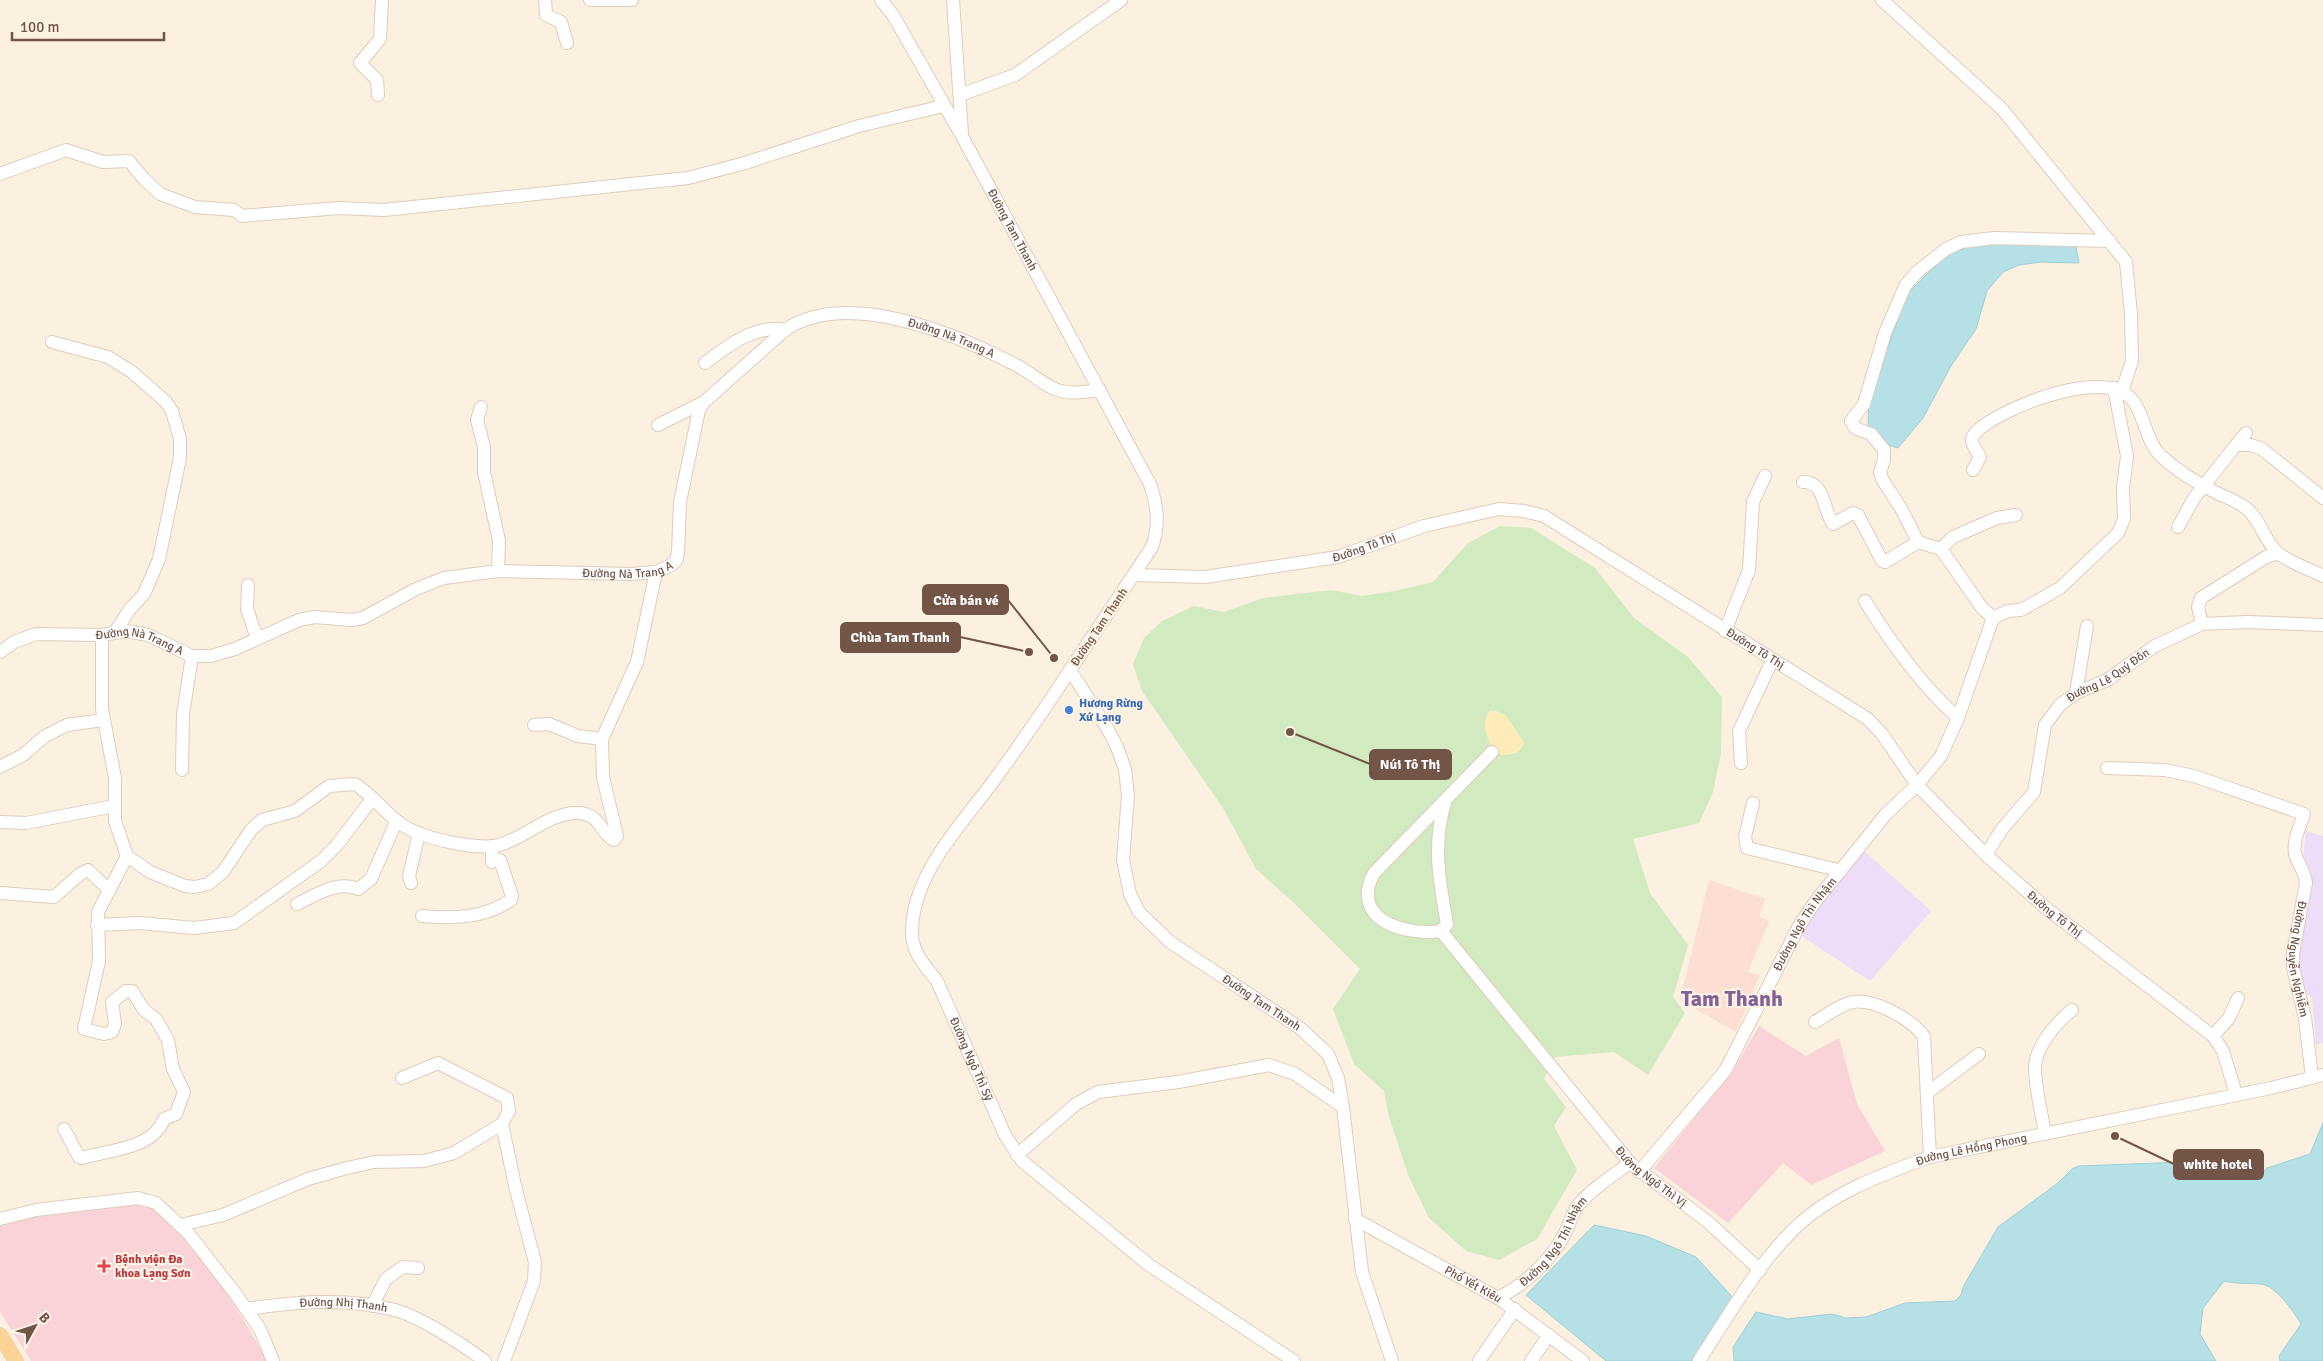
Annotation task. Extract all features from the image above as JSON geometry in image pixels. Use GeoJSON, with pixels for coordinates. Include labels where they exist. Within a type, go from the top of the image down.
{"type":"FeatureCollection","features":[{"type":"Feature","properties":{"kind":"main road"},"geometry":{"type":"LineString","coordinates":[[0,1336],[16,1361]]}},
{"type":"Feature","properties":{"kind":"street"},"geometry":{"type":"LineString","coordinates":[[378,95],[377,80],[360,63],[380,39],[382,0]]}},
{"type":"Feature","properties":{"kind":"street"},"geometry":{"type":"LineString","coordinates":[[546,0],[546,15],[561,22],[567,43]]}},
{"type":"Feature","properties":{"kind":"street"},"geometry":{"type":"LineString","coordinates":[[590,0],[632,0]]}},
{"type":"Feature","properties":{"kind":"street","name":"Đường Tam Thanh"},"geometry":{"type":"LineString","coordinates":[[881,0],[893,15],[943,106],[962,136],[1142,467],[1156,502],[1156,534],[1152,547],[1070,670],[1106,726],[1117,748],[1124,769],[1128,785],[1123,860],[1130,894],[1139,912],[1170,942],[1313,1037],[1328,1054],[1338,1078],[1343,1107],[1362,1272],[1392,1361]]}},
{"type":"Feature","properties":{"kind":"street"},"geometry":{"type":"LineString","coordinates":[[953,0],[962,136]]}},
{"type":"Feature","properties":{"kind":"street"},"geometry":{"type":"LineString","coordinates":[[960,96],[1015,75],[1122,0]]}},
{"type":"Feature","properties":{"kind":"street"},"geometry":{"type":"LineString","coordinates":[[1882,0],[2002,109],[2110,241],[2126,262],[2128,271],[2132,361],[2118,390],[2127,456],[2123,488],[2125,513],[2123,524],[2118,533],[2060,588],[2021,610],[2008,611],[1993,618],[1982,608],[1941,549],[1918,542],[1902,510],[1882,479],[1880,472],[1884,460],[1884,450],[1871,434],[1855,428],[1851,424],[1854,416],[1864,404],[1885,333],[1905,286],[1932,259],[1961,242],[1994,238],[2110,241]]}},
{"type":"Feature","properties":{"kind":"street"},"geometry":{"type":"LineString","coordinates":[[0,174],[66,150],[102,162],[129,161],[160,194],[195,207],[234,210],[242,216],[338,208],[384,210],[688,178],[745,163],[859,126],[943,106]]}},
{"type":"Feature","properties":{"kind":"street","name":"Đường Nà Trang A"},"geometry":{"type":"LineString","coordinates":[[0,652],[14,642],[36,634],[137,632],[192,656],[223,654],[307,618],[363,618],[416,590],[444,578],[498,571],[631,574],[656,572],[676,561],[680,502],[699,410],[704,402],[785,330],[807,318],[834,314],[896,319],[966,340],[1018,366],[1055,389],[1064,392],[1100,390]]}},
{"type":"Feature","properties":{"kind":"street"},"geometry":{"type":"LineString","coordinates":[[705,363],[742,339],[768,330],[785,330]]}},
{"type":"Feature","properties":{"kind":"street"},"geometry":{"type":"LineString","coordinates":[[52,342],[108,357],[132,372],[166,402],[172,412],[180,439],[178,469],[159,559],[144,594],[108,633],[103,720],[114,771],[115,821],[127,856],[150,872],[185,886],[195,887],[217,878],[251,830],[262,820],[295,811],[329,786],[355,784],[396,822],[419,833],[474,846],[500,845],[567,814],[580,813],[597,820],[611,840],[616,839],[604,777],[602,739],[636,662],[656,572]]}},
{"type":"Feature","properties":{"kind":"street"},"geometry":{"type":"LineString","coordinates":[[1973,470],[1980,457],[1972,442],[1972,437],[1975,432],[2000,415],[2019,406],[2072,390],[2098,387],[2118,390],[2134,403],[2159,454],[2204,486],[2245,507],[2255,517],[2278,553],[2323,576]]}},
{"type":"Feature","properties":{"kind":"street"},"geometry":{"type":"LineString","coordinates":[[658,425],[704,402]]}},
{"type":"Feature","properties":{"kind":"street"},"geometry":{"type":"LineString","coordinates":[[481,407],[477,420],[484,447],[484,472],[499,541],[498,571]]}},
{"type":"Feature","properties":{"kind":"street"},"geometry":{"type":"LineString","coordinates":[[2178,527],[2186,510],[2246,433]]}},
{"type":"Feature","properties":{"kind":"street"},"geometry":{"type":"LineString","coordinates":[[2236,445],[2251,445],[2262,448],[2323,498]]}},
{"type":"Feature","properties":{"kind":"street"},"geometry":{"type":"LineString","coordinates":[[1725,631],[1749,570],[1753,502],[1765,476]]}},
{"type":"Feature","properties":{"kind":"street"},"geometry":{"type":"LineString","coordinates":[[1804,482],[1811,482],[1817,486],[1833,524],[1853,513],[1858,515],[1882,561],[1885,562],[1918,542]]}},
{"type":"Feature","properties":{"kind":"street","name":"Đường Tô Thị"},"geometry":{"type":"LineString","coordinates":[[1135,575],[1205,577],[1338,557],[1424,526],[1499,509],[1524,511],[1544,516],[1772,661],[1868,719],[1882,734],[1917,786],[1986,855],[2046,908],[2213,1036],[2223,1051],[2236,1094]]}},
{"type":"Feature","properties":{"kind":"street"},"geometry":{"type":"LineString","coordinates":[[1941,549],[1953,537],[1997,518],[2016,515]]}},
{"type":"Feature","properties":{"kind":"street"},"geometry":{"type":"LineString","coordinates":[[2202,624],[2198,607],[2201,598],[2266,557],[2278,553]]}},
{"type":"Feature","properties":{"kind":"street"},"geometry":{"type":"LineString","coordinates":[[248,585],[247,609],[257,638]]}},
{"type":"Feature","properties":{"kind":"street"},"geometry":{"type":"LineString","coordinates":[[1865,601],[1887,636],[1932,693],[1958,718]]}},
{"type":"Feature","properties":{"kind":"street","name":"Đường Ngô Thì Nhậm"},"geometry":{"type":"LineString","coordinates":[[1498,1298],[1512,1291],[1541,1266],[1565,1234],[1570,1219],[1579,1204],[1597,1187],[1634,1167],[1725,1071],[1799,926],[1838,870],[1886,814],[1917,786],[1941,756],[1958,718],[1993,618]]}},
{"type":"Feature","properties":{"kind":"street","name":"Đường Lê Quý Đôn"},"geometry":{"type":"LineString","coordinates":[[1986,855],[2002,828],[2034,792],[2046,725],[2060,705],[2076,693],[2106,680],[2155,646],[2202,624],[2247,622],[2323,625]]}},
{"type":"Feature","properties":{"kind":"street"},"geometry":{"type":"LineString","coordinates":[[2076,693],[2087,626]]}},
{"type":"Feature","properties":{"kind":"street"},"geometry":{"type":"LineString","coordinates":[[182,770],[183,706],[192,656]]}},
{"type":"Feature","properties":{"kind":"street"},"geometry":{"type":"LineString","coordinates":[[1741,762],[1739,731],[1772,661]]}},
{"type":"Feature","properties":{"kind":"street","name":"Đường Ngô Thì Sỹ"},"geometry":{"type":"LineString","coordinates":[[1070,670],[1027,735],[947,840],[914,907],[912,933],[916,955],[919,962],[937,981],[1005,1135],[1017,1155],[1050,1185],[1149,1265],[1294,1361]]}},
{"type":"Feature","properties":{"kind":"street"},"geometry":{"type":"LineString","coordinates":[[0,767],[23,755],[45,736],[67,725],[103,720]]}},
{"type":"Feature","properties":{"kind":"street"},"geometry":{"type":"LineString","coordinates":[[534,725],[549,724],[578,736],[602,739]]}},
{"type":"Feature","properties":{"kind":"street"},"geometry":{"type":"LineString","coordinates":[[1446,799],[1437,835],[1439,882],[1447,924],[1441,931],[1419,933],[1379,919],[1368,905],[1367,890],[1374,873],[1446,799],[1492,752]]}},
{"type":"Feature","properties":{"kind":"street","name":"Đường Nguyễn Nghiễm"},"geometry":{"type":"LineString","coordinates":[[2107,768],[2165,770],[2194,776],[2304,814],[2294,848],[2296,857],[2305,872],[2306,883],[2293,953],[2293,968],[2317,1076]]}},
{"type":"Feature","properties":{"kind":"street"},"geometry":{"type":"LineString","coordinates":[[97,925],[150,923],[194,928],[234,923],[321,861],[338,845],[372,799]]}},
{"type":"Feature","properties":{"kind":"street"},"geometry":{"type":"LineString","coordinates":[[1753,803],[1745,837],[1747,848],[1838,870]]}},
{"type":"Feature","properties":{"kind":"street"},"geometry":{"type":"LineString","coordinates":[[0,822],[26,823],[114,806]]}},
{"type":"Feature","properties":{"kind":"street"},"geometry":{"type":"LineString","coordinates":[[297,904],[335,887],[358,889],[366,884],[371,879],[396,822]]}},
{"type":"Feature","properties":{"kind":"street"},"geometry":{"type":"LineString","coordinates":[[410,883],[409,876],[419,833]]}},
{"type":"Feature","properties":{"kind":"street"},"geometry":{"type":"LineString","coordinates":[[422,916],[442,918],[481,914],[497,909],[512,900],[500,860],[492,862],[492,846]]}},
{"type":"Feature","properties":{"kind":"street"},"geometry":{"type":"LineString","coordinates":[[64,1129],[79,1157],[82,1158],[129,1147],[154,1135],[160,1130],[164,1119],[176,1114],[184,1092],[173,1070],[168,1040],[156,1020],[144,1010],[132,991],[126,991],[112,1002],[115,1024],[112,1032],[104,1034],[84,1029],[99,961],[98,912],[127,856]]}},
{"type":"Feature","properties":{"kind":"street"},"geometry":{"type":"LineString","coordinates":[[0,893],[54,897],[88,870],[109,890]]}},
{"type":"Feature","properties":{"kind":"street","name":"Đường Ngô Thì Vị"},"geometry":{"type":"LineString","coordinates":[[1441,931],[1634,1167],[1708,1222],[1760,1270]]}},
{"type":"Feature","properties":{"kind":"street"},"geometry":{"type":"LineString","coordinates":[[2213,1036],[2228,1018],[2238,998]]}},
{"type":"Feature","properties":{"kind":"street"},"geometry":{"type":"LineString","coordinates":[[1815,1022],[1850,1003],[1866,1002],[1886,1009],[1919,1029],[1924,1037],[1930,1157]]}},
{"type":"Feature","properties":{"kind":"street"},"geometry":{"type":"LineString","coordinates":[[2046,1134],[2034,1067],[2039,1052],[2048,1036],[2072,1010]]}},
{"type":"Feature","properties":{"kind":"street"},"geometry":{"type":"LineString","coordinates":[[1927,1093],[1979,1054]]}},
{"type":"Feature","properties":{"kind":"street"},"geometry":{"type":"LineString","coordinates":[[181,1225],[223,1215],[308,1179],[343,1169],[374,1162],[424,1161],[454,1153],[502,1124],[508,1116],[507,1098],[438,1063],[402,1078]]}},
{"type":"Feature","properties":{"kind":"street"},"geometry":{"type":"LineString","coordinates":[[1017,1155],[1076,1104],[1098,1092],[1178,1082],[1269,1065],[1295,1074],[1343,1107]]}},
{"type":"Feature","properties":{"kind":"street","name":"Đường Lê Hồng Phong"},"geometry":{"type":"LineString","coordinates":[[1699,1361],[1760,1270],[1791,1232],[1830,1202],[1881,1174],[1930,1157],[2317,1076]]}},
{"type":"Feature","properties":{"kind":"street"},"geometry":{"type":"LineString","coordinates":[[502,1124],[535,1262],[534,1281],[504,1361]]}},
{"type":"Feature","properties":{"kind":"street"},"geometry":{"type":"LineString","coordinates":[[0,1219],[36,1210],[138,1198],[156,1203],[181,1225],[246,1309],[260,1329],[273,1361]]}},
{"type":"Feature","properties":{"kind":"street","name":"Phố Yết Kiêu"},"geometry":{"type":"LineString","coordinates":[[1355,1219],[1498,1298],[1549,1335],[1576,1359]]}},
{"type":"Feature","properties":{"kind":"street"},"geometry":{"type":"LineString","coordinates":[[372,1306],[386,1279],[403,1267],[418,1268]]}},
{"type":"Feature","properties":{"kind":"street","name":"Đường Nhị Thanh"},"geometry":{"type":"LineString","coordinates":[[246,1309],[305,1301],[340,1302],[395,1310],[415,1318],[485,1361]]}},
{"type":"Feature","properties":{"kind":"street"},"geometry":{"type":"LineString","coordinates":[[1479,1361],[1514,1309]]}},
{"type":"Feature","properties":{"kind":"street"},"geometry":{"type":"LineString","coordinates":[[1531,1361],[1549,1335]]}},
{"type":"Feature","properties":{"kind":"shaded area"},"geometry":{"type":"Polygon","coordinates":[[[2306,831],[2323,836],[2323,1043],[2316,1045],[2312,999],[2302,986],[2297,973],[2311,871],[2303,856],[2306,831]]]}},
{"type":"Feature","properties":{"kind":"shaded area"},"geometry":{"type":"Polygon","coordinates":[[[1863,850],[1931,911],[1870,981],[1800,935],[1817,908],[1863,850]]]}},
{"type":"Feature","properties":{"kind":"shaded area"},"geometry":{"type":"Polygon","coordinates":[[[1709,880],[1765,899],[1759,916],[1769,921],[1748,972],[1760,975],[1736,1032],[1680,1000],[1709,880]]]}},
{"type":"Feature","properties":{"kind":"shaded area"},"geometry":{"type":"Polygon","coordinates":[[[1759,1026],[1806,1056],[1839,1038],[1857,1104],[1885,1151],[1811,1185],[1783,1163],[1728,1223],[1654,1168],[1734,1069],[1759,1026]]]}},
{"type":"Feature","properties":{"kind":"shaded area","name":"Bệnh viện Đa khoa Lạng Sơn"},"geometry":{"type":"Polygon","coordinates":[[[149,1204],[190,1242],[225,1289],[268,1361],[31,1361],[0,1312],[0,1223],[74,1210],[149,1204]]]}},
{"type":"Feature","properties":{"kind":"green space"},"geometry":{"type":"Polygon","coordinates":[[[1500,526],[1531,528],[1595,568],[1634,618],[1688,657],[1722,697],[1721,753],[1713,792],[1699,823],[1633,839],[1650,893],[1688,945],[1673,997],[1685,1013],[1648,1075],[1614,1052],[1555,1057],[1544,1079],[1566,1107],[1554,1126],[1577,1170],[1537,1239],[1499,1260],[1466,1251],[1429,1218],[1408,1175],[1388,1113],[1384,1091],[1354,1064],[1333,1009],[1360,969],[1293,902],[1256,869],[1223,808],[1142,691],[1133,664],[1144,638],[1162,621],[1194,606],[1224,612],[1263,598],[1331,590],[1362,596],[1395,591],[1433,582],[1468,543],[1500,526]],[[1494,710],[1501,755],[1512,754],[1518,751],[1524,743],[1506,716],[1494,710]]]}},
{"type":"Feature","properties":{"kind":"sand"},"geometry":{"type":"Polygon","coordinates":[[[1491,710],[1506,716],[1524,743],[1517,753],[1501,755],[1492,746],[1485,727],[1485,720],[1491,710]]]}},
{"type":"Feature","properties":{"kind":"water"},"geometry":{"type":"Polygon","coordinates":[[[2075,242],[2079,263],[2041,262],[2019,265],[2003,272],[1987,291],[1976,329],[1951,366],[1923,418],[1898,448],[1885,444],[1868,432],[1869,388],[1883,364],[1908,293],[1948,253],[1980,244],[2075,242]]]}},
{"type":"Feature","properties":{"kind":"water"},"geometry":{"type":"Polygon","coordinates":[[[2323,1123],[2323,1361],[2280,1361],[2279,1356],[2301,1324],[2294,1313],[2278,1293],[2266,1285],[2224,1281],[2203,1308],[2200,1334],[2216,1361],[1734,1361],[1733,1347],[1756,1312],[1788,1319],[1832,1314],[1846,1318],[1866,1317],[1905,1303],[1955,1301],[1961,1295],[1963,1287],[1998,1227],[2058,1183],[2072,1169],[2079,1166],[2209,1161],[2242,1175],[2260,1174],[2267,1168],[2310,1154],[2323,1123]]]}},
{"type":"Feature","properties":{"kind":"water"},"geometry":{"type":"Polygon","coordinates":[[[1594,1225],[1646,1236],[1696,1257],[1735,1300],[1693,1361],[1606,1361],[1526,1295],[1594,1225]]]}},
{"type":"Feature","properties":{"kind":"place","name":"Chùa Tam Thanh"},"geometry":{"type":"Point","coordinates":[1029,652]}},
{"type":"Feature","properties":{"kind":"place","name":"Cửa bán vé"},"geometry":{"type":"Point","coordinates":[1054,658]}},
{"type":"Feature","properties":{"kind":"place","name":"Hương Rừng Xứ Lạng"},"geometry":{"type":"Point","coordinates":[1069,710]}},
{"type":"Feature","properties":{"kind":"place","name":"Núi Tô Thị"},"geometry":{"type":"Point","coordinates":[1290,732]}},
{"type":"Feature","properties":{"kind":"place","name":"white hotel"},"geometry":{"type":"Point","coordinates":[2115,1136]}},
{"type":"Feature","properties":{"kind":"place","name":"Bệnh viện Đa khoa Lạng Sơn"},"geometry":{"type":"Point","coordinates":[104,1266]}},
{"type":"Feature","properties":{"kind":"district","name":"Tam Thanh"},"geometry":{"type":"Point","coordinates":[1732,998]}}]}
